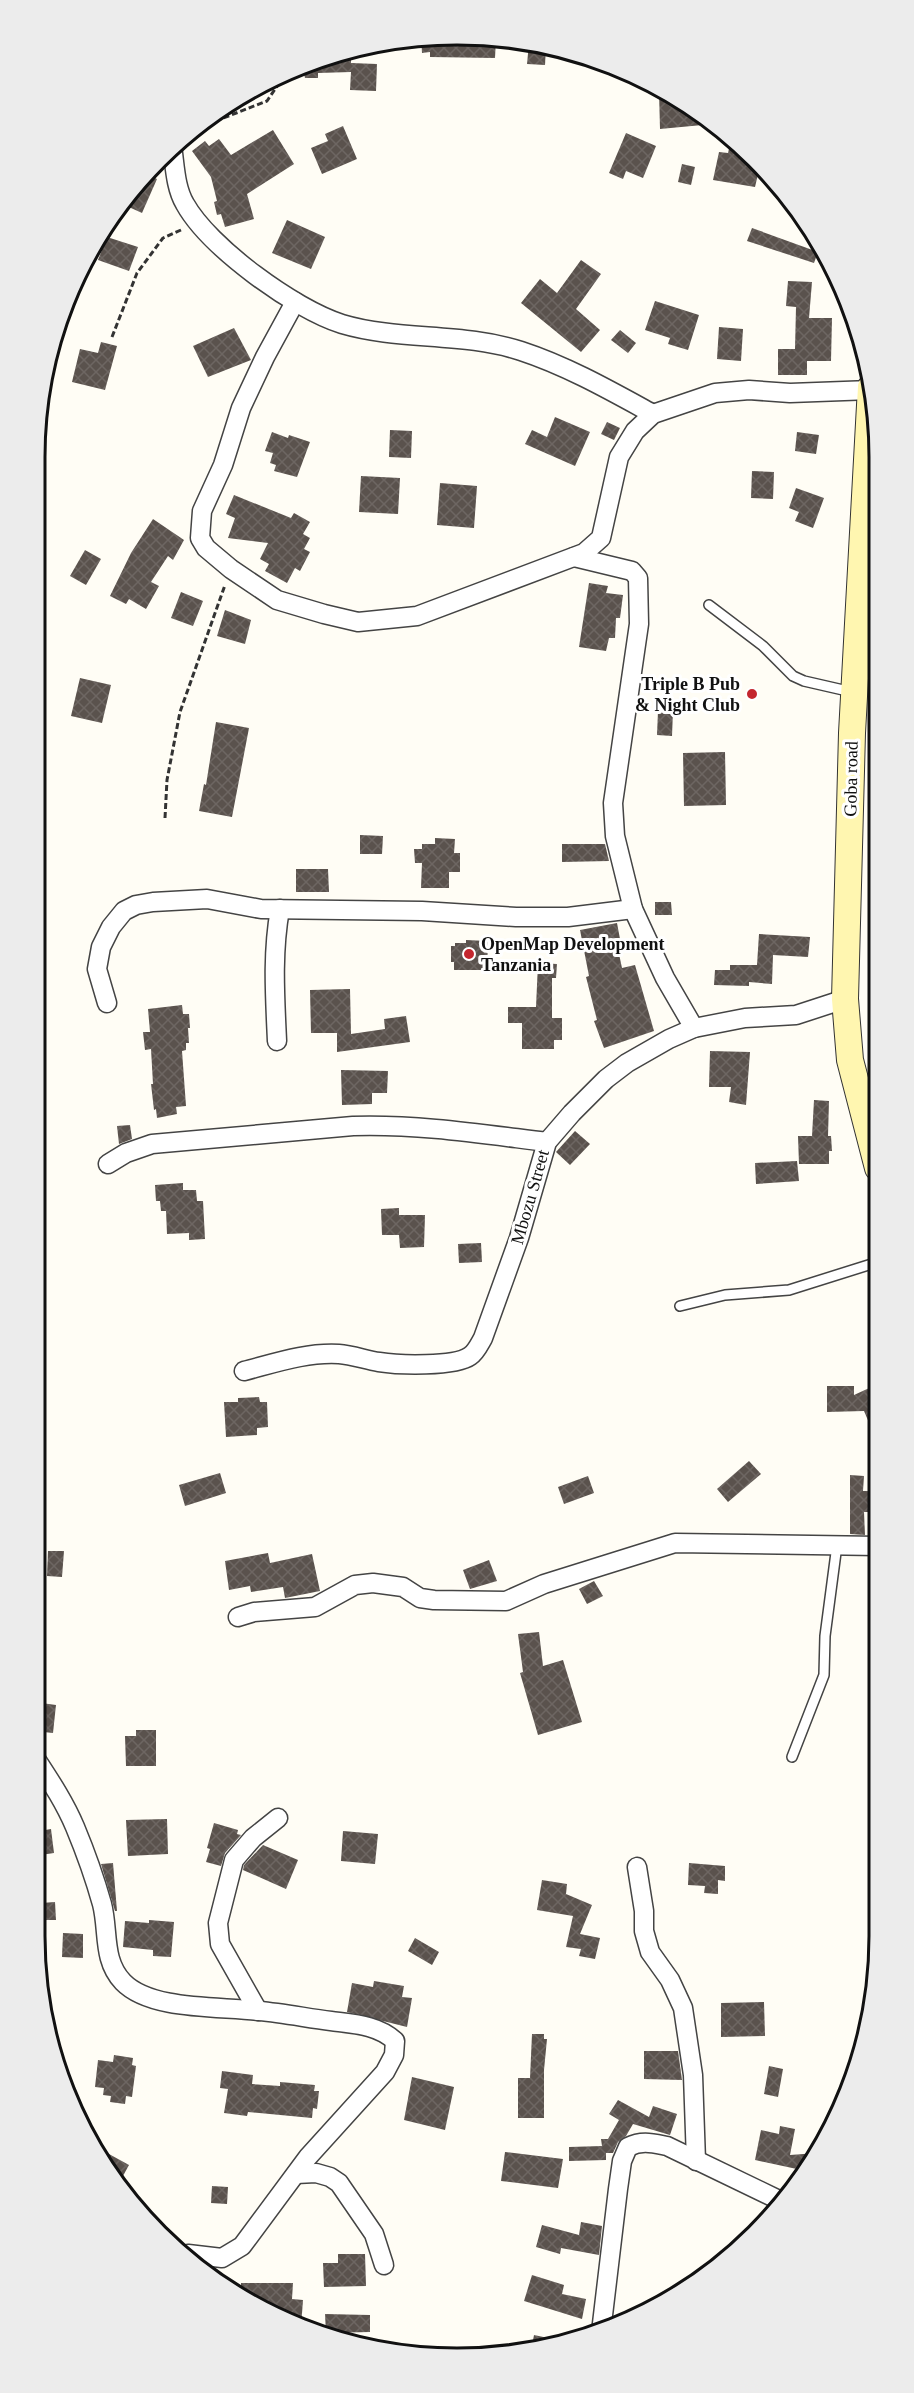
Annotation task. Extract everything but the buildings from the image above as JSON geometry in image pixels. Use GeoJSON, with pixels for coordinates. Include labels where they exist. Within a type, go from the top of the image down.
{"type":"FeatureCollection","features":[{"type":"Feature","properties":{"kind":"street"},"geometry":{"type":"LineString","coordinates":[[174,158],[184,202],[200,226],[234,257],[295,302],[341,324],[486,342],[522,351],[586,379],[653,414]]}},
{"type":"Feature","properties":{"kind":"street"},"geometry":{"type":"LineString","coordinates":[[295,302],[241,408],[223,465],[202,511],[200,538],[206,548],[231,569],[277,600],[358,622],[417,616],[584,553],[601,538],[619,457],[635,431],[653,414],[715,393],[749,390],[790,393],[863,389]]}},
{"type":"Feature","properties":{"kind":"street","name":"Goba road"},"geometry":{"type":"LineString","coordinates":[[869,508],[854,693],[845,999],[850,1060],[869,1133]]}},
{"type":"Feature","properties":{"kind":"street"},"geometry":{"type":"LineString","coordinates":[[573,556],[632,571],[639,578],[639,624],[613,803],[615,836],[633,909],[665,978],[694,1028]]}},
{"type":"Feature","properties":{"kind":"street"},"geometry":{"type":"LineString","coordinates":[[107,1003],[97,969],[101,947],[111,927],[124,911],[136,905],[207,899],[261,909],[422,911],[516,917],[568,917],[633,909]]}},
{"type":"Feature","properties":{"kind":"street"},"geometry":{"type":"LineString","coordinates":[[277,1041],[274,940],[280,909]]}},
{"type":"Feature","properties":{"kind":"street","name":"Mbozu Street"},"geometry":{"type":"LineString","coordinates":[[244,1371],[303,1356],[339,1354],[381,1362],[441,1362],[458,1361],[468,1357],[476,1350],[483,1338],[519,1238],[547,1142],[606,1079],[627,1063],[669,1039],[694,1028],[745,1018],[796,1015],[845,999]]}},
{"type":"Feature","properties":{"kind":"street"},"geometry":{"type":"LineString","coordinates":[[108,1164],[126,1153],[152,1144],[353,1126],[384,1125],[448,1129],[547,1142]]}},
{"type":"Feature","properties":{"kind":"street"},"geometry":{"type":"LineString","coordinates":[[238,1617],[254,1612],[315,1607],[355,1585],[373,1582],[403,1587],[420,1598],[434,1600],[506,1601],[544,1584],[675,1543],[869,1546]]}},
{"type":"Feature","properties":{"kind":"street"},"geometry":{"type":"LineString","coordinates":[[45,1772],[59,1792],[75,1827],[101,1902],[106,1924],[108,1954],[117,1975],[132,1990],[148,1997],[170,2002],[258,2011],[378,2029],[395,2041],[394,2055],[385,2072],[296,2174],[242,2246],[222,2258],[196,2255]]}},
{"type":"Feature","properties":{"kind":"street"},"geometry":{"type":"LineString","coordinates":[[258,2011],[220,1944],[218,1923],[234,1860],[253,1838],[278,1818]]}},
{"type":"Feature","properties":{"kind":"street"},"geometry":{"type":"LineString","coordinates":[[636,1867],[644,1911],[644,1932],[650,1952],[669,1980],[683,2008],[693,2075],[696,2161]]}},
{"type":"Feature","properties":{"kind":"street"},"geometry":{"type":"LineString","coordinates":[[602,2321],[618,2188],[624,2153],[628,2147],[648,2142],[667,2146],[775,2198]]}},
{"type":"Feature","properties":{"kind":"street"},"geometry":{"type":"LineString","coordinates":[[296,2174],[316,2173],[330,2177],[339,2183],[374,2234],[384,2265]]}},
{"type":"Feature","properties":{"kind":"lane"},"geometry":{"type":"LineString","coordinates":[[709,605],[763,646],[793,676],[804,681],[854,693]]}},
{"type":"Feature","properties":{"kind":"lane"},"geometry":{"type":"LineString","coordinates":[[680,1306],[724,1295],[789,1290],[869,1265]]}},
{"type":"Feature","properties":{"kind":"lane"},"geometry":{"type":"LineString","coordinates":[[792,1757],[824,1675],[825,1636],[837,1545]]}},
{"type":"Feature","properties":{"kind":"path"},"geometry":{"type":"LineString","coordinates":[[222,119],[267,101],[277,86]]}},
{"type":"Feature","properties":{"kind":"path"},"geometry":{"type":"LineString","coordinates":[[112,337],[137,273],[163,238],[180,230],[200,226]]}},
{"type":"Feature","properties":{"kind":"path"},"geometry":{"type":"LineString","coordinates":[[165,818],[167,780],[180,712],[231,569]]}},
{"type":"Feature","properties":{"kind":"place","name":"Triple B Pub & Night Club"},"geometry":{"type":"Point","coordinates":[752,694]}},
{"type":"Feature","properties":{"kind":"place","name":"OpenMap Development Tanzania"},"geometry":{"type":"Point","coordinates":[469,954]}}]}
